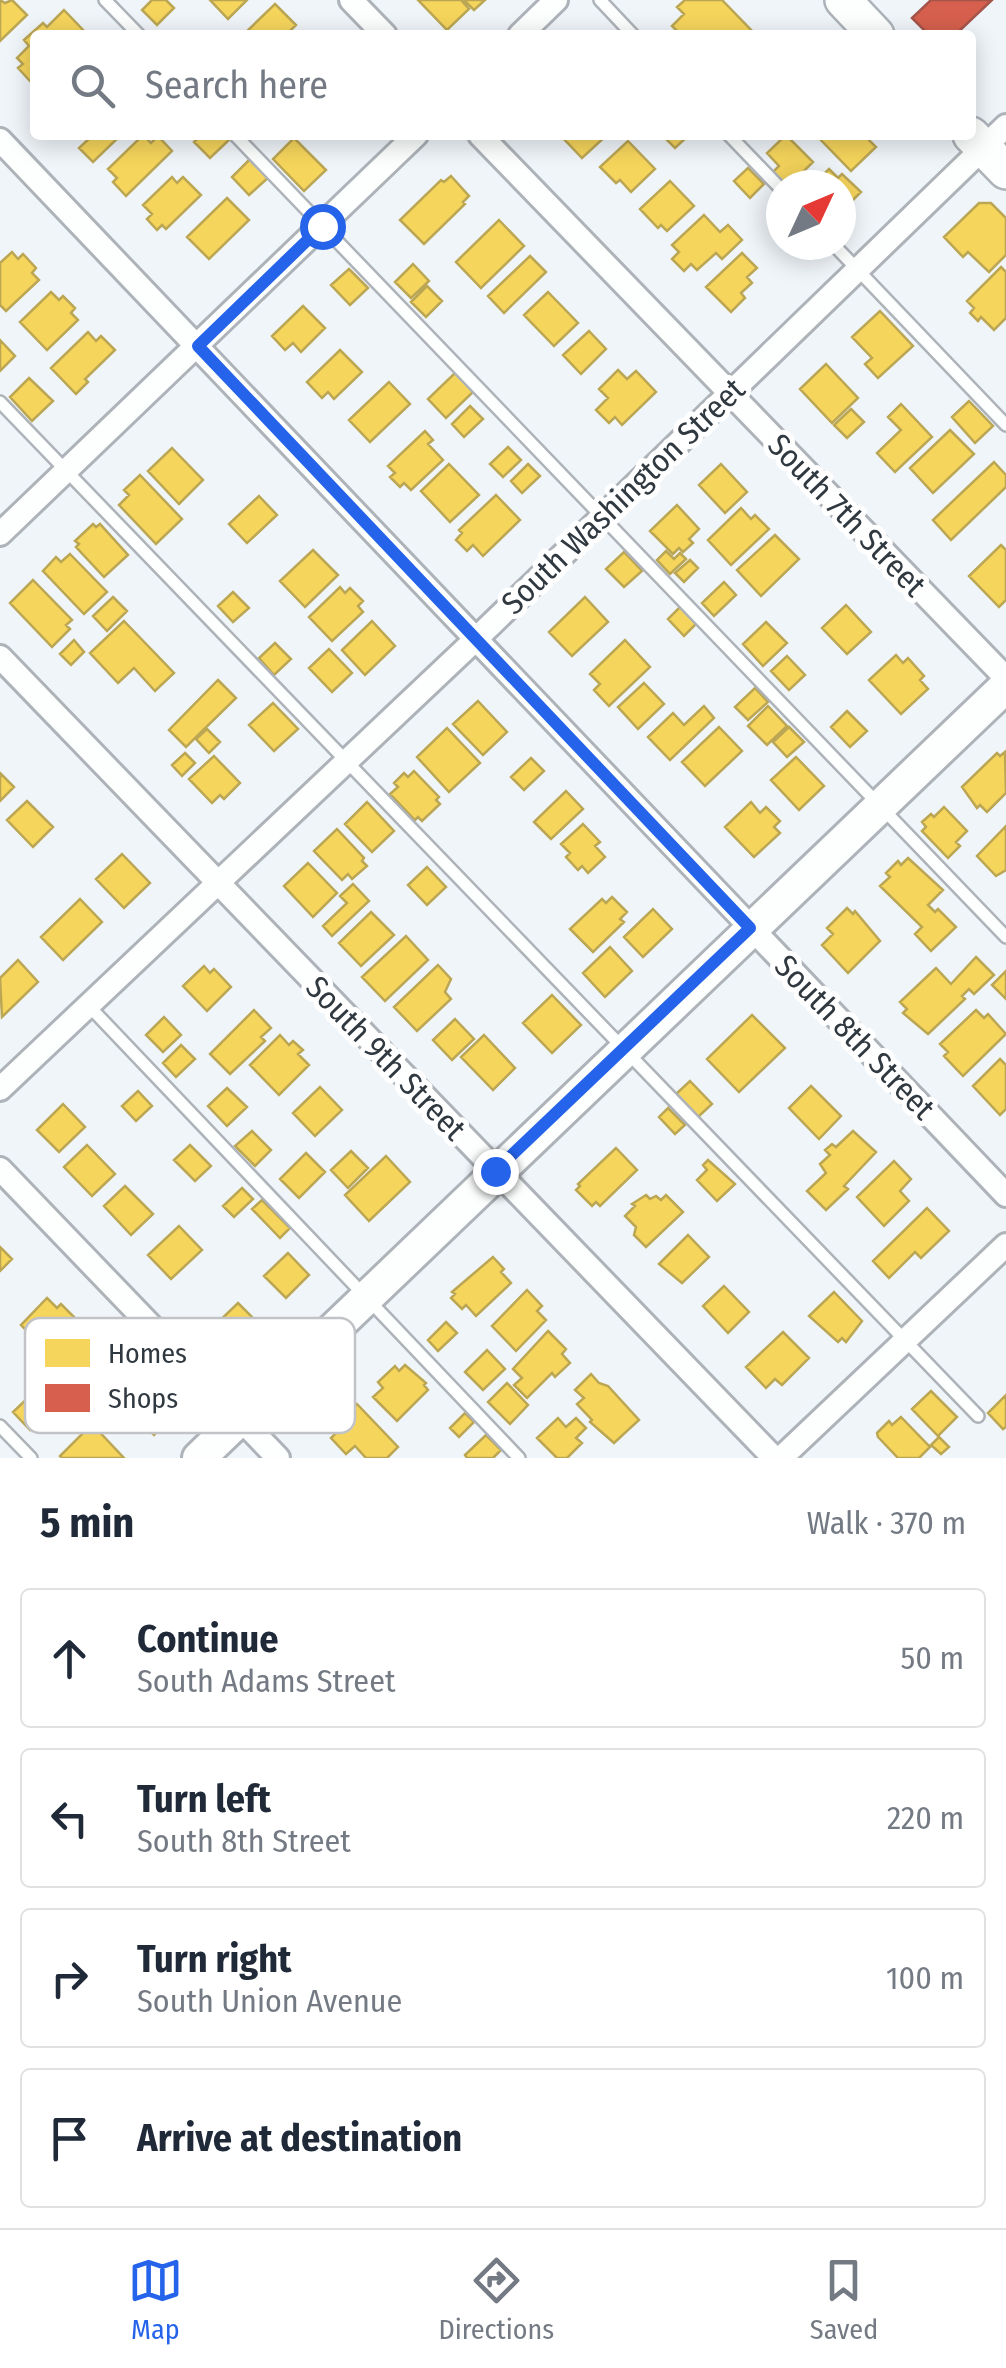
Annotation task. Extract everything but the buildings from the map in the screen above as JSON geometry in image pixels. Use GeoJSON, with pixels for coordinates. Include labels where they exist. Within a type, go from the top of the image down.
{"type":"FeatureCollection","features":[{"type":"Feature","properties":{"kind":"main road"},"geometry":{"type":"LineString","coordinates":[[842,0],[871,30]]}},
{"type":"Feature","properties":{"kind":"main road"},"geometry":{"type":"LineString","coordinates":[[346,1318],[495,1171],[1006,686]]}},
{"type":"Feature","properties":{"kind":"main road"},"geometry":{"type":"LineString","coordinates":[[198,1458],[224,1433]]}},
{"type":"Feature","properties":{"kind":"street"},"geometry":{"type":"LineString","coordinates":[[351,0],[379,30]]}},
{"type":"Feature","properties":{"kind":"street"},"geometry":{"type":"LineString","coordinates":[[525,30],[556,0]]}},
{"type":"Feature","properties":{"kind":"street","name":"South 8th Street"},"geometry":{"type":"LineString","coordinates":[[0,140],[1006,1195]]}},
{"type":"Feature","properties":{"kind":"street"},"geometry":{"type":"LineString","coordinates":[[0,534],[411,140]]}},
{"type":"Feature","properties":{"kind":"street","name":"South 7th Street"},"geometry":{"type":"LineString","coordinates":[[485,140],[1006,678]]}},
{"type":"Feature","properties":{"kind":"street","name":"South Washington Street"},"geometry":{"type":"LineString","coordinates":[[0,1089],[992,145]]}},
{"type":"Feature","properties":{"kind":"street","name":"South 9th Street"},"geometry":{"type":"LineString","coordinates":[[0,657],[777,1458]]}},
{"type":"Feature","properties":{"kind":"street"},"geometry":{"type":"LineString","coordinates":[[0,1169],[144,1318]]}},
{"type":"Feature","properties":{"kind":"street"},"geometry":{"type":"LineString","coordinates":[[777,1458],[1006,1245]]}},
{"type":"Feature","properties":{"kind":"street"},"geometry":{"type":"LineString","coordinates":[[254,1433],[278,1458]]}},
{"type":"Feature","properties":{"kind":"lane"},"geometry":{"type":"LineString","coordinates":[[105,0],[134,30]]}},
{"type":"Feature","properties":{"kind":"lane"},"geometry":{"type":"LineString","coordinates":[[600,0],[628,30]]}},
{"type":"Feature","properties":{"kind":"lane"},"geometry":{"type":"LineString","coordinates":[[240,140],[1006,936]]}},
{"type":"Feature","properties":{"kind":"lane"},"geometry":{"type":"LineString","coordinates":[[734,140],[766,173]]}},
{"type":"Feature","properties":{"kind":"lane"},"geometry":{"type":"LineString","coordinates":[[849,260],[1006,425]]}},
{"type":"Feature","properties":{"kind":"lane"},"geometry":{"type":"LineString","coordinates":[[0,402],[978,1416]]}},
{"type":"Feature","properties":{"kind":"lane"},"geometry":{"type":"LineString","coordinates":[[88,1005],[520,1458]]}},
{"type":"Feature","properties":{"kind":"lane"},"geometry":{"type":"LineString","coordinates":[[0,1426],[31,1458]]}},
{"type":"Feature","properties":{"kind":"route"},"geometry":{"type":"LineString","coordinates":[[322,226],[198,346],[750,928],[495,1171]]}}]}
